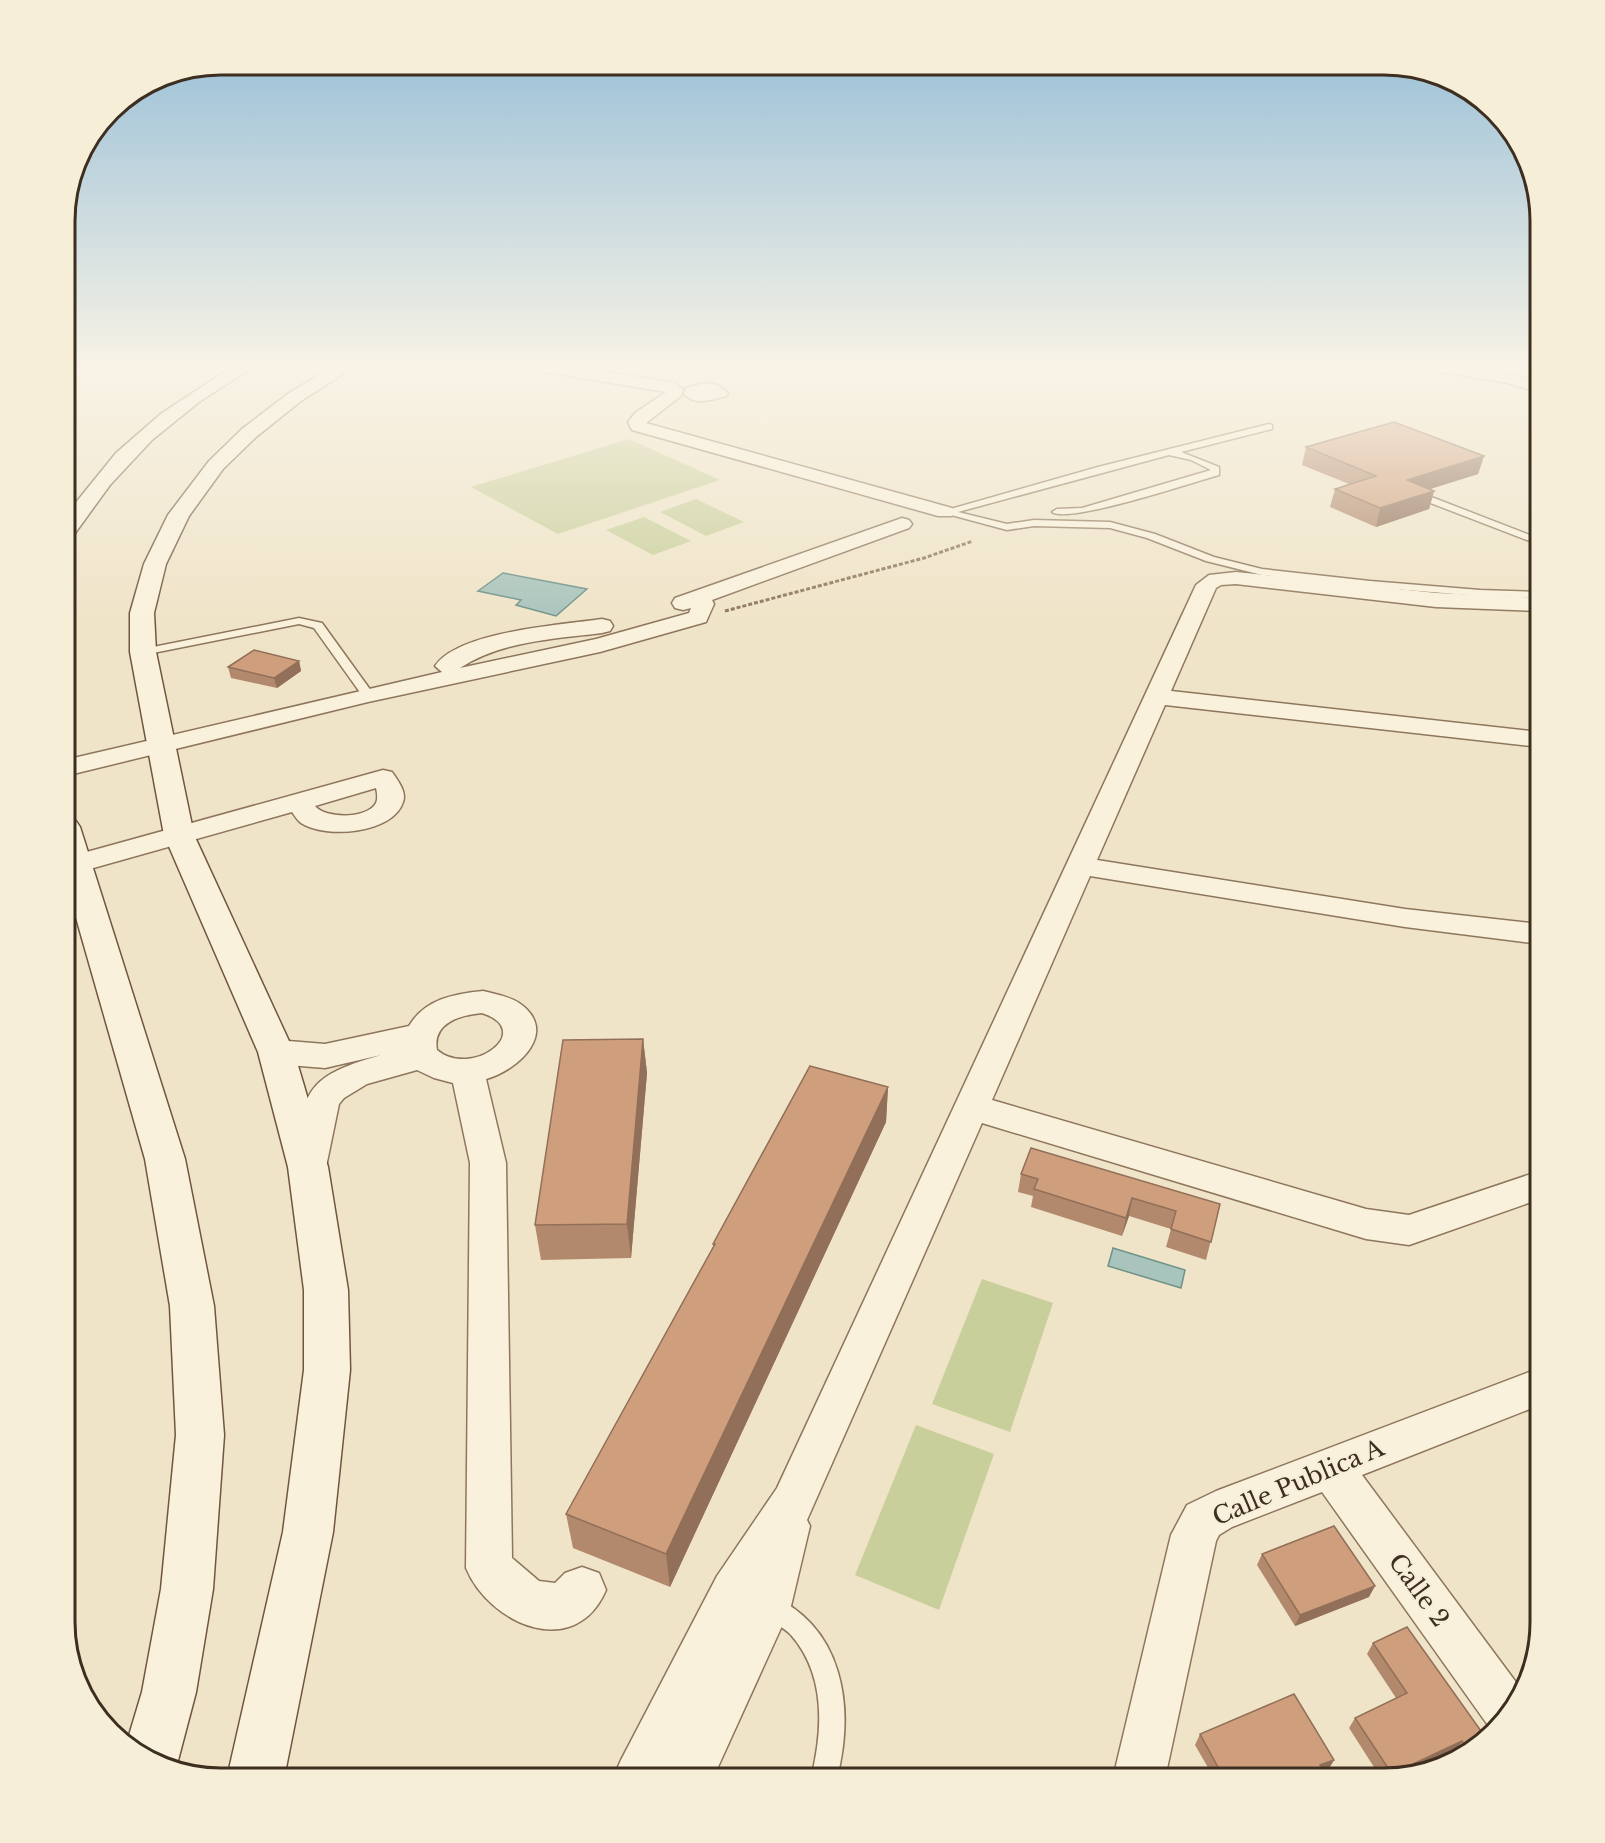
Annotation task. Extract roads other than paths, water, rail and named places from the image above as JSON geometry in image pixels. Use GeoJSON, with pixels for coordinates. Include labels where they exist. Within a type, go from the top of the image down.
{"type":"FeatureCollection","features":[{"type":"Feature","properties":{"kind":"main road"},"geometry":{"type":"LineString","coordinates":[[75,516],[90,493],[128,451]]}},
{"type":"Feature","properties":{"kind":"main road"},"geometry":{"type":"LineString","coordinates":[[230,451],[216,465],[179,515],[155,564],[142,613],[143,652],[179,835],[276,1052],[308,1167],[326,1290],[327,1370],[308,1532],[257,1768]]}},
{"type":"Feature","properties":{"kind":"main road"},"geometry":{"type":"LineString","coordinates":[[75,875],[165,1159],[192,1306],[200,1435],[187,1589],[169,1692],[153,1751]]}},
{"type":"Feature","properties":{"kind":"street"},"geometry":{"type":"LineString","coordinates":[[723,451],[945,512]]}},
{"type":"Feature","properties":{"kind":"street"},"geometry":{"type":"LineString","coordinates":[[75,766],[419,683],[600,645],[902,524]]}},
{"type":"Feature","properties":{"kind":"street"},"geometry":{"type":"LineString","coordinates":[[691,1768],[751,1600],[793,1503],[1207,585],[1216,579],[1236,578],[1436,600],[1530,605]]}},
{"type":"Feature","properties":{"kind":"street"},"geometry":{"type":"LineString","coordinates":[[1156,698],[1530,739]]}},
{"type":"Feature","properties":{"kind":"street"},"geometry":{"type":"LineString","coordinates":[[75,852],[179,835],[298,802]]}},
{"type":"Feature","properties":{"kind":"street"},"geometry":{"type":"LineString","coordinates":[[1080,866],[1393,916],[1530,933]]}},
{"type":"Feature","properties":{"kind":"street"},"geometry":{"type":"LineString","coordinates":[[308,1167],[324,1099],[333,1088],[421,1046],[431,1019],[451,1007],[483,1002],[498,1005],[510,1011],[518,1019],[521,1030],[519,1042],[511,1053],[499,1062],[468,1073],[441,1068],[421,1046]]}},
{"type":"Feature","properties":{"kind":"street"},"geometry":{"type":"LineString","coordinates":[[276,1052],[325,1056],[421,1046]]}},
{"type":"Feature","properties":{"kind":"street"},"geometry":{"type":"LineString","coordinates":[[468,1073],[488,1163],[489,1568],[510,1589],[540,1607],[564,1605],[582,1590]]}},
{"type":"Feature","properties":{"kind":"street"},"geometry":{"type":"LineString","coordinates":[[971,1107],[1366,1224],[1391,1229],[1409,1230],[1530,1188]]}},
{"type":"Feature","properties":{"kind":"street","name":"Calle Publica A"},"geometry":{"type":"LineString","coordinates":[[1141,1768],[1194,1535],[1203,1520],[1216,1512],[1530,1390]]}},
{"type":"Feature","properties":{"kind":"street","name":"Calle 2"},"geometry":{"type":"LineString","coordinates":[[1330,1467],[1503,1705]]}},
{"type":"Feature","properties":{"kind":"street"},"geometry":{"type":"LineString","coordinates":[[646,1768],[751,1600]]}},
{"type":"Feature","properties":{"kind":"lane"},"geometry":{"type":"LineString","coordinates":[[945,512],[972,507],[1101,469],[1174,451]]}},
{"type":"Feature","properties":{"kind":"lane"},"geometry":{"type":"LineString","coordinates":[[1057,512],[1083,511],[1214,474],[1216,469],[1183,454],[1166,453]]}},
{"type":"Feature","properties":{"kind":"lane"},"geometry":{"type":"LineString","coordinates":[[1431,500],[1530,538]]}},
{"type":"Feature","properties":{"kind":"lane"},"geometry":{"type":"LineString","coordinates":[[972,507],[998,508]]}},
{"type":"Feature","properties":{"kind":"lane"},"geometry":{"type":"LineString","coordinates":[[945,512],[1007,527],[1034,523],[1110,525],[1151,536],[1210,560],[1262,572],[1403,587],[1530,594]]}},
{"type":"Feature","properties":{"kind":"lane"},"geometry":{"type":"LineString","coordinates":[[143,652],[299,621],[311,622],[318,625],[368,695]]}},
{"type":"Feature","properties":{"kind":"lane"},"geometry":{"type":"LineString","coordinates":[[751,1600],[798,1625],[815,1649],[829,1683],[834,1718],[826,1768]]}},
{"type":"Feature","properties":{"kind":"water"},"geometry":{"type":"Polygon","coordinates":[[[503,573],[587,589],[556,616],[516,605],[521,600],[478,591],[503,573]]]}},
{"type":"Feature","properties":{"kind":"water"},"geometry":{"type":"Polygon","coordinates":[[[1113,1248],[1185,1270],[1181,1288],[1108,1266],[1113,1248]]]}}]}
